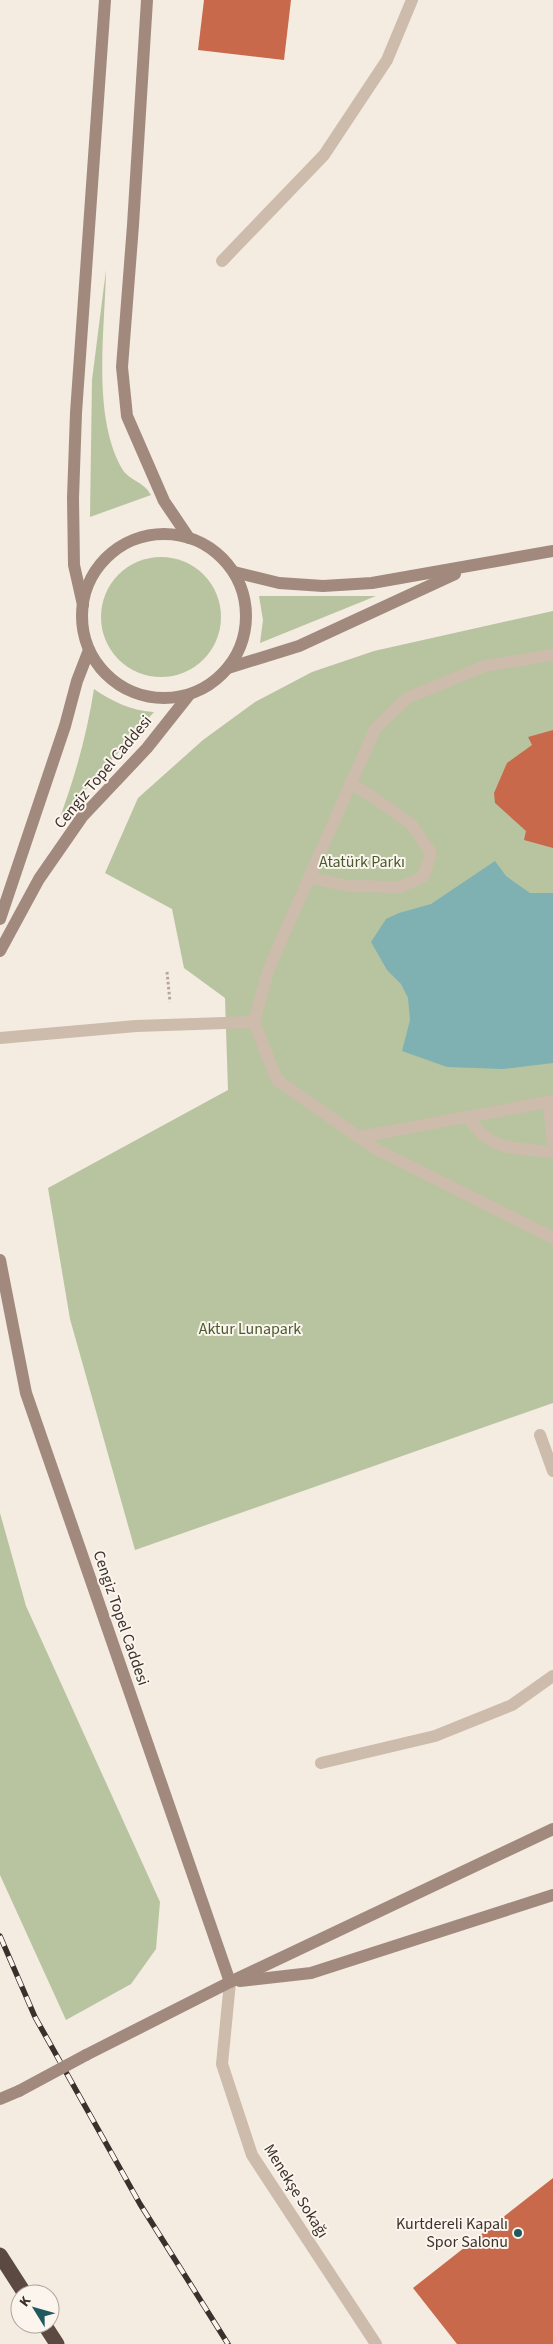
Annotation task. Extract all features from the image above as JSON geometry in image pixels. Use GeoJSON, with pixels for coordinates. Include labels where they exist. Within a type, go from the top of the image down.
{"type":"FeatureCollection","features":[{"type":"Feature","properties":{"kind":"highway"},"geometry":{"type":"LineString","coordinates":[[0,2255],[19,2284]]}},
{"type":"Feature","properties":{"kind":"main road"},"geometry":{"type":"LineString","coordinates":[[82,605],[74,566],[73,498],[76,414],[105,0]]}},
{"type":"Feature","properties":{"kind":"main road"},"geometry":{"type":"LineString","coordinates":[[147,0],[122,366],[127,416],[164,501],[189,538]]}},
{"type":"Feature","properties":{"kind":"main road","name":"Cengiz Topel Caddesi"},"geometry":{"type":"LineString","coordinates":[[166,534],[189,538],[206,545],[222,557],[234,572],[242,590],[246,611],[245,631],[238,651],[228,668],[210,684],[189,695],[165,698],[142,696],[120,686],[102,671],[89,650],[81,620],[82,605],[89,582],[102,562],[120,546],[150,536],[166,534]]}},
{"type":"Feature","properties":{"kind":"main road","name":"Cengiz Topel Caddesi"},"geometry":{"type":"LineString","coordinates":[[234,572],[278,583],[323,586],[372,583],[553,551]]}},
{"type":"Feature","properties":{"kind":"main road","name":"Cengiz Topel Caddesi"},"geometry":{"type":"LineString","coordinates":[[228,668],[299,646],[471,567]]}},
{"type":"Feature","properties":{"kind":"main road","name":"Cengiz Topel Caddesi"},"geometry":{"type":"LineString","coordinates":[[0,919],[65,726],[77,681],[89,650]]}},
{"type":"Feature","properties":{"kind":"main road","name":"Cengiz Topel Caddesi"},"geometry":{"type":"LineString","coordinates":[[0,950],[40,879],[82,817],[147,748],[189,695]]}},
{"type":"Feature","properties":{"kind":"main road","name":"Cengiz Topel Caddesi"},"geometry":{"type":"LineString","coordinates":[[0,1260],[26,1393],[230,1982]]}},
{"type":"Feature","properties":{"kind":"main road"},"geometry":{"type":"LineString","coordinates":[[0,2099],[230,1982],[553,1830]]}},
{"type":"Feature","properties":{"kind":"main road"},"geometry":{"type":"LineString","coordinates":[[230,1982],[311,1973],[553,1895]]}},
{"type":"Feature","properties":{"kind":"street"},"geometry":{"type":"LineString","coordinates":[[222,261],[324,155],[387,60],[412,0]]}},
{"type":"Feature","properties":{"kind":"street"},"geometry":{"type":"LineString","coordinates":[[553,655],[485,666],[407,698],[375,729],[269,968],[254,1022],[277,1080],[376,1149],[553,1238]]}},
{"type":"Feature","properties":{"kind":"street"},"geometry":{"type":"LineString","coordinates":[[309,876],[347,886],[400,887],[423,876],[431,852],[412,825],[373,796],[350,783]]}},
{"type":"Feature","properties":{"kind":"street"},"geometry":{"type":"LineString","coordinates":[[0,1038],[136,1026],[254,1022]]}},
{"type":"Feature","properties":{"kind":"street"},"geometry":{"type":"LineString","coordinates":[[359,1137],[551,1102],[553,1144]]}},
{"type":"Feature","properties":{"kind":"street"},"geometry":{"type":"LineString","coordinates":[[468,1117],[478,1133],[499,1146],[553,1152]]}},
{"type":"Feature","properties":{"kind":"street"},"geometry":{"type":"LineString","coordinates":[[540,1435],[553,1471]]}},
{"type":"Feature","properties":{"kind":"street"},"geometry":{"type":"LineString","coordinates":[[321,1763],[435,1736],[512,1705],[553,1676]]}},
{"type":"Feature","properties":{"kind":"street","name":"Menekşe Sokağı"},"geometry":{"type":"LineString","coordinates":[[230,1982],[222,2064],[252,2155],[376,2344]]}},
{"type":"Feature","properties":{"kind":"green space"},"geometry":{"type":"Polygon","coordinates":[[[106,270],[102,371],[106,422],[112,445],[124,472],[144,486],[151,495],[90,517],[92,380],[106,270]]]}},
{"type":"Feature","properties":{"kind":"green space"},"geometry":{"type":"Polygon","coordinates":[[[161,557],[184,561],[204,574],[217,594],[221,617],[217,640],[204,660],[184,673],[161,677],[138,673],[118,660],[105,640],[101,617],[105,594],[118,574],[138,561],[161,557]]]}},
{"type":"Feature","properties":{"kind":"green space"},"geometry":{"type":"Polygon","coordinates":[[[259,596],[376,596],[260,643],[263,620],[259,596]]]}},
{"type":"Feature","properties":{"kind":"green space","name":"Atatürk Parkı"},"geometry":{"type":"Polygon","coordinates":[[[553,611],[553,1403],[135,1550],[70,1319],[48,1188],[228,1090],[225,998],[184,968],[172,909],[105,873],[138,798],[203,740],[255,702],[312,672],[374,651],[553,611]]]}},
{"type":"Feature","properties":{"kind":"green space"},"geometry":{"type":"Polygon","coordinates":[[[94,689],[122,705],[154,712],[59,820],[80,755],[94,689]]]}},
{"type":"Feature","properties":{"kind":"green space"},"geometry":{"type":"Polygon","coordinates":[[[0,1513],[26,1606],[160,1902],[156,1949],[131,1984],[66,2020],[0,1875],[0,1513]]]}},
{"type":"Feature","properties":{"kind":"water"},"geometry":{"type":"Polygon","coordinates":[[[495,861],[506,876],[530,893],[553,893],[553,1063],[503,1069],[447,1067],[402,1051],[410,1020],[408,998],[401,984],[387,970],[371,942],[386,919],[399,913],[431,904],[495,861]]]}},
{"type":"Feature","properties":{"kind":"building"},"geometry":{"type":"Polygon","coordinates":[[[204,0],[291,0],[284,60],[198,50],[204,0]]]}},
{"type":"Feature","properties":{"kind":"building"},"geometry":{"type":"Polygon","coordinates":[[[553,730],[553,848],[524,840],[526,831],[495,803],[494,793],[507,763],[532,745],[528,737],[553,730]]]}},
{"type":"Feature","properties":{"kind":"building","name":"Kurtdereli Kapalı Spor Salonu"},"geometry":{"type":"Polygon","coordinates":[[[553,2178],[553,2344],[457,2344],[413,2288],[553,2178]]]}},
{"type":"Feature","properties":{"kind":"railway"},"geometry":{"type":"LineString","coordinates":[[0,1936],[35,2017],[140,2204],[228,2344]]}},
{"type":"Feature","properties":{"kind":"place","name":"Kurtdereli Kapalı Spor Salonu"},"geometry":{"type":"Point","coordinates":[518,2233]}},
{"type":"Feature","properties":{"kind":"park label","name":"Aktur Lunapark"},"geometry":{"type":"Point","coordinates":[250,1329]}}]}
